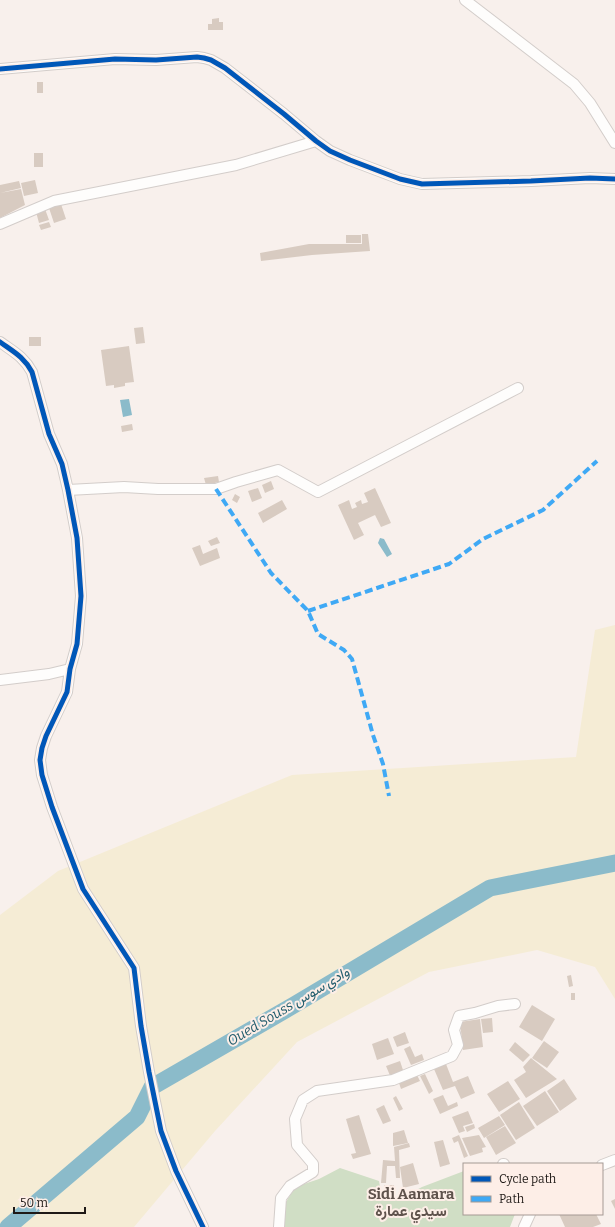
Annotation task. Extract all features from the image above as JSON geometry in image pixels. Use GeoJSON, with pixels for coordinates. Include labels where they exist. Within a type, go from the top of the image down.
{"type":"FeatureCollection","features":[{"type":"Feature","properties":{"kind":"street"},"geometry":{"type":"LineString","coordinates":[[465,0],[574,84],[590,103],[615,143]]}},
{"type":"Feature","properties":{"kind":"street"},"geometry":{"type":"LineString","coordinates":[[0,70],[115,59],[156,60],[197,56],[211,60],[225,68],[330,151],[400,178],[422,184],[590,178],[615,179]]}},
{"type":"Feature","properties":{"kind":"street"},"geometry":{"type":"LineString","coordinates":[[0,224],[54,201],[236,165],[316,141]]}},
{"type":"Feature","properties":{"kind":"street"},"geometry":{"type":"LineString","coordinates":[[0,342],[21,356],[32,372],[49,434],[62,464],[77,538],[81,596],[77,644],[70,669],[68,692],[42,748],[40,760],[42,775],[52,807],[83,889],[134,968],[141,1026],[162,1131],[176,1171],[203,1227]]}},
{"type":"Feature","properties":{"kind":"street"},"geometry":{"type":"LineString","coordinates":[[68,490],[124,487],[158,489],[216,489],[278,470],[318,492],[518,388]]}},
{"type":"Feature","properties":{"kind":"street"},"geometry":{"type":"LineString","coordinates":[[0,680],[50,674],[70,669]]}},
{"type":"Feature","properties":{"kind":"street"},"geometry":{"type":"LineString","coordinates":[[279,1227],[282,1198],[290,1186],[313,1172],[313,1164],[297,1145],[295,1119],[303,1100],[317,1091],[392,1080],[452,1056],[458,1045],[454,1030],[459,1016],[498,1006],[515,1004]]}},
{"type":"Feature","properties":{"kind":"street"},"geometry":{"type":"LineString","coordinates":[[603,1165],[615,1160]]}},
{"type":"Feature","properties":{"kind":"street"},"geometry":{"type":"LineString","coordinates":[[524,1227],[530,1215]]}},
{"type":"Feature","properties":{"kind":"green space"},"geometry":{"type":"Polygon","coordinates":[[[340,1168],[379,1181],[382,1198],[399,1199],[422,1187],[463,1171],[463,1215],[515,1215],[510,1227],[284,1227],[286,1202],[295,1187],[319,1179],[340,1168]]]}},
{"type":"Feature","properties":{"kind":"sand"},"geometry":{"type":"Polygon","coordinates":[[[615,625],[615,999],[595,967],[537,950],[429,972],[297,1042],[215,1131],[134,1227],[0,1227],[0,915],[58,871],[292,775],[576,757],[595,630],[615,625]]]}},
{"type":"Feature","properties":{"kind":"water"},"geometry":{"type":"Polygon","coordinates":[[[129,399],[132,415],[123,417],[120,400],[129,399]]]}},
{"type":"Feature","properties":{"kind":"water"},"geometry":{"type":"Polygon","coordinates":[[[380,538],[384,539],[392,554],[387,557],[378,543],[380,538]]]}},
{"type":"Feature","properties":{"kind":"building"},"geometry":{"type":"Polygon","coordinates":[[[219,18],[219,22],[223,22],[223,30],[208,30],[208,24],[212,24],[212,19],[219,18]]]}},
{"type":"Feature","properties":{"kind":"building"},"geometry":{"type":"Polygon","coordinates":[[[37,82],[43,82],[43,93],[37,93],[37,82]]]}},
{"type":"Feature","properties":{"kind":"building"},"geometry":{"type":"Polygon","coordinates":[[[34,153],[43,153],[43,167],[34,167],[34,153]]]}},
{"type":"Feature","properties":{"kind":"building"},"geometry":{"type":"Polygon","coordinates":[[[35,180],[38,193],[24,196],[21,183],[35,180]]]}},
{"type":"Feature","properties":{"kind":"building"},"geometry":{"type":"Polygon","coordinates":[[[19,181],[21,188],[0,193],[0,185],[19,181]]]}},
{"type":"Feature","properties":{"kind":"building"},"geometry":{"type":"Polygon","coordinates":[[[21,189],[25,205],[0,218],[0,193],[21,189]]]}},
{"type":"Feature","properties":{"kind":"building"},"geometry":{"type":"Polygon","coordinates":[[[61,204],[66,219],[54,223],[49,208],[61,204]]]}},
{"type":"Feature","properties":{"kind":"building"},"geometry":{"type":"Polygon","coordinates":[[[45,209],[49,220],[39,223],[36,212],[45,209]]]}},
{"type":"Feature","properties":{"kind":"building"},"geometry":{"type":"Polygon","coordinates":[[[49,222],[51,227],[41,230],[39,225],[49,222]]]}},
{"type":"Feature","properties":{"kind":"building"},"geometry":{"type":"Polygon","coordinates":[[[362,234],[368,234],[370,251],[312,255],[261,261],[260,253],[309,244],[362,244],[362,234]]]}},
{"type":"Feature","properties":{"kind":"building"},"geometry":{"type":"Polygon","coordinates":[[[346,235],[361,235],[361,243],[346,243],[346,235]]]}},
{"type":"Feature","properties":{"kind":"building"},"geometry":{"type":"Polygon","coordinates":[[[143,327],[145,343],[136,344],[134,328],[143,327]]]}},
{"type":"Feature","properties":{"kind":"building"},"geometry":{"type":"Polygon","coordinates":[[[29,337],[41,337],[41,346],[29,346],[29,337]]]}},
{"type":"Feature","properties":{"kind":"building"},"geometry":{"type":"Polygon","coordinates":[[[129,346],[134,382],[125,383],[125,386],[114,388],[114,385],[106,386],[101,350],[129,346]]]}},
{"type":"Feature","properties":{"kind":"building"},"geometry":{"type":"Polygon","coordinates":[[[132,424],[133,430],[122,432],[121,426],[132,424]]]}},
{"type":"Feature","properties":{"kind":"building"},"geometry":{"type":"Polygon","coordinates":[[[218,476],[219,482],[206,485],[204,478],[218,476]]]}},
{"type":"Feature","properties":{"kind":"building"},"geometry":{"type":"Polygon","coordinates":[[[271,481],[274,489],[265,493],[262,485],[271,481]]]}},
{"type":"Feature","properties":{"kind":"building"},"geometry":{"type":"Polygon","coordinates":[[[258,488],[262,498],[252,502],[248,491],[258,488]]]}},
{"type":"Feature","properties":{"kind":"building"},"geometry":{"type":"Polygon","coordinates":[[[375,488],[391,523],[381,527],[375,515],[358,523],[364,535],[354,540],[338,505],[349,500],[352,509],[357,507],[355,503],[361,500],[362,504],[368,502],[364,493],[375,488]]]}},
{"type":"Feature","properties":{"kind":"building"},"geometry":{"type":"Polygon","coordinates":[[[235,494],[240,497],[237,503],[232,500],[235,494]]]}},
{"type":"Feature","properties":{"kind":"building"},"geometry":{"type":"Polygon","coordinates":[[[282,500],[287,509],[263,523],[258,513],[282,500]]]}},
{"type":"Feature","properties":{"kind":"building"},"geometry":{"type":"Polygon","coordinates":[[[217,537],[220,543],[211,546],[208,541],[217,537]]]}},
{"type":"Feature","properties":{"kind":"building"},"geometry":{"type":"Polygon","coordinates":[[[200,545],[203,554],[217,548],[220,558],[200,566],[192,548],[200,545]]]}},
{"type":"Feature","properties":{"kind":"building"},"geometry":{"type":"Polygon","coordinates":[[[571,975],[573,986],[569,987],[567,976],[571,975]]]}},
{"type":"Feature","properties":{"kind":"building"},"geometry":{"type":"Polygon","coordinates":[[[571,993],[575,993],[575,1000],[571,1000],[571,993]]]}},
{"type":"Feature","properties":{"kind":"building"},"geometry":{"type":"Polygon","coordinates":[[[532,1005],[555,1019],[542,1041],[519,1027],[532,1005]]]}},
{"type":"Feature","properties":{"kind":"building"},"geometry":{"type":"Polygon","coordinates":[[[492,1018],[493,1032],[483,1033],[481,1019],[492,1018]]]}},
{"type":"Feature","properties":{"kind":"building"},"geometry":{"type":"Polygon","coordinates":[[[480,1019],[483,1047],[463,1050],[460,1022],[480,1019]]]}},
{"type":"Feature","properties":{"kind":"building"},"geometry":{"type":"Polygon","coordinates":[[[405,1032],[409,1043],[397,1047],[393,1037],[405,1032]]]}},
{"type":"Feature","properties":{"kind":"building"},"geometry":{"type":"Polygon","coordinates":[[[388,1038],[394,1054],[377,1060],[372,1044],[388,1038]]]}},
{"type":"Feature","properties":{"kind":"building"},"geometry":{"type":"Polygon","coordinates":[[[544,1041],[559,1052],[547,1068],[532,1058],[544,1041]]]}},
{"type":"Feature","properties":{"kind":"building"},"geometry":{"type":"Polygon","coordinates":[[[515,1042],[530,1055],[523,1062],[509,1050],[515,1042]]]}},
{"type":"Feature","properties":{"kind":"building"},"geometry":{"type":"Polygon","coordinates":[[[410,1046],[415,1057],[422,1054],[424,1060],[411,1065],[404,1049],[410,1046]]]}},
{"type":"Feature","properties":{"kind":"building"},"geometry":{"type":"Polygon","coordinates":[[[531,1058],[557,1079],[526,1098],[514,1080],[526,1072],[523,1067],[531,1058]]]}},
{"type":"Feature","properties":{"kind":"building"},"geometry":{"type":"Polygon","coordinates":[[[400,1061],[404,1073],[391,1078],[386,1066],[400,1061]]]}},
{"type":"Feature","properties":{"kind":"building"},"geometry":{"type":"Polygon","coordinates":[[[446,1064],[453,1082],[468,1076],[475,1093],[461,1099],[455,1086],[443,1090],[434,1069],[446,1064]]]}},
{"type":"Feature","properties":{"kind":"building"},"geometry":{"type":"Polygon","coordinates":[[[425,1074],[433,1091],[429,1094],[420,1076],[425,1074]]]}},
{"type":"Feature","properties":{"kind":"building"},"geometry":{"type":"Polygon","coordinates":[[[417,1075],[420,1081],[401,1089],[399,1083],[417,1075]]]}},
{"type":"Feature","properties":{"kind":"building"},"geometry":{"type":"Polygon","coordinates":[[[564,1079],[577,1099],[560,1111],[547,1091],[564,1079]]]}},
{"type":"Feature","properties":{"kind":"building"},"geometry":{"type":"Polygon","coordinates":[[[508,1081],[520,1099],[499,1112],[487,1094],[508,1081]]]}},
{"type":"Feature","properties":{"kind":"building"},"geometry":{"type":"Polygon","coordinates":[[[545,1091],[559,1112],[537,1126],[523,1106],[545,1091]]]}},
{"type":"Feature","properties":{"kind":"building"},"geometry":{"type":"Polygon","coordinates":[[[443,1095],[448,1106],[457,1102],[458,1106],[440,1114],[433,1099],[443,1095]]]}},
{"type":"Feature","properties":{"kind":"building"},"geometry":{"type":"Polygon","coordinates":[[[396,1096],[403,1109],[399,1111],[393,1098],[396,1096]]]}},
{"type":"Feature","properties":{"kind":"building"},"geometry":{"type":"Polygon","coordinates":[[[519,1102],[535,1128],[516,1140],[500,1115],[519,1102]]]}},
{"type":"Feature","properties":{"kind":"building"},"geometry":{"type":"Polygon","coordinates":[[[384,1105],[391,1121],[383,1124],[376,1109],[384,1105]]]}},
{"type":"Feature","properties":{"kind":"building"},"geometry":{"type":"Polygon","coordinates":[[[468,1111],[473,1123],[463,1126],[465,1131],[459,1133],[452,1117],[468,1111]]]}},
{"type":"Feature","properties":{"kind":"building"},"geometry":{"type":"Polygon","coordinates":[[[359,1115],[371,1154],[353,1159],[351,1154],[356,1153],[346,1119],[359,1115]]]}},
{"type":"Feature","properties":{"kind":"building"},"geometry":{"type":"Polygon","coordinates":[[[499,1116],[505,1125],[484,1138],[478,1128],[499,1116]]]}},
{"type":"Feature","properties":{"kind":"building"},"geometry":{"type":"Polygon","coordinates":[[[474,1124],[475,1128],[467,1132],[465,1127],[474,1124]]]}},
{"type":"Feature","properties":{"kind":"building"},"geometry":{"type":"Polygon","coordinates":[[[505,1126],[516,1143],[496,1155],[486,1137],[505,1126]]]}},
{"type":"Feature","properties":{"kind":"building"},"geometry":{"type":"Polygon","coordinates":[[[404,1130],[408,1143],[393,1146],[393,1133],[404,1130]]]}},
{"type":"Feature","properties":{"kind":"building"},"geometry":{"type":"Polygon","coordinates":[[[459,1135],[468,1156],[464,1158],[458,1141],[454,1143],[452,1138],[459,1135]]]}},
{"type":"Feature","properties":{"kind":"building"},"geometry":{"type":"Polygon","coordinates":[[[479,1135],[486,1147],[482,1148],[483,1152],[470,1156],[462,1138],[479,1135]]]}},
{"type":"Feature","properties":{"kind":"building"},"geometry":{"type":"Polygon","coordinates":[[[443,1140],[450,1164],[440,1167],[434,1142],[443,1140]]]}},
{"type":"Feature","properties":{"kind":"building"},"geometry":{"type":"Polygon","coordinates":[[[409,1143],[410,1147],[399,1150],[400,1178],[396,1178],[395,1166],[387,1166],[386,1183],[381,1183],[383,1160],[395,1161],[394,1147],[409,1143]]]}},
{"type":"Feature","properties":{"kind":"building"},"geometry":{"type":"Polygon","coordinates":[[[413,1163],[419,1184],[403,1188],[400,1167],[413,1163]]]}},
{"type":"Feature","properties":{"kind":"building","name":"Sidi Aamara سيدي عمارة"},"geometry":{"type":"Polygon","coordinates":[[[384,1185],[394,1185],[394,1194],[384,1195],[384,1185]]]}},
{"type":"Feature","properties":{"kind":"building"},"geometry":{"type":"Polygon","coordinates":[[[615,1199],[615,1209],[611,1201],[615,1199]]]}},
{"type":"Feature","properties":{"kind":"building"},"geometry":{"type":"Polygon","coordinates":[[[559,1215],[596,1215],[601,1224],[593,1227],[565,1227],[559,1215]]]}},
{"type":"Feature","properties":{"kind":"waterway","name":"Oued Souss وادي سوس"},"geometry":{"type":"LineString","coordinates":[[8,1227],[137,1117],[152,1087],[294,1005],[490,888],[615,863]]}},
{"type":"Feature","properties":{"kind":"marked path"},"geometry":{"type":"LineString","coordinates":[[308,611],[449,564],[483,539],[543,510],[597,461]]}},
{"type":"Feature","properties":{"kind":"marked path"},"geometry":{"type":"LineString","coordinates":[[216,489],[271,573],[308,611],[318,634],[344,650],[352,659],[373,735],[383,764],[389,796]]}},
{"type":"Feature","properties":{"kind":"cycle path"},"geometry":{"type":"LineString","coordinates":[[0,69],[115,59],[156,60],[197,57],[204,58],[211,60],[225,68],[330,151],[400,179],[422,184],[590,178],[615,179]]}},
{"type":"Feature","properties":{"kind":"cycle path"},"geometry":{"type":"LineString","coordinates":[[0,342],[22,359],[32,372],[49,434],[62,464],[77,538],[81,596],[77,644],[70,669],[67,692],[46,736],[42,748],[40,760],[42,775],[52,807],[83,889],[134,968],[141,1026],[161,1131],[176,1171],[203,1227]]}},
{"type":"Feature","properties":{"kind":"district","name":"Sidi Aamara سيدي عمارة"},"geometry":{"type":"Point","coordinates":[411,1202]}}]}
